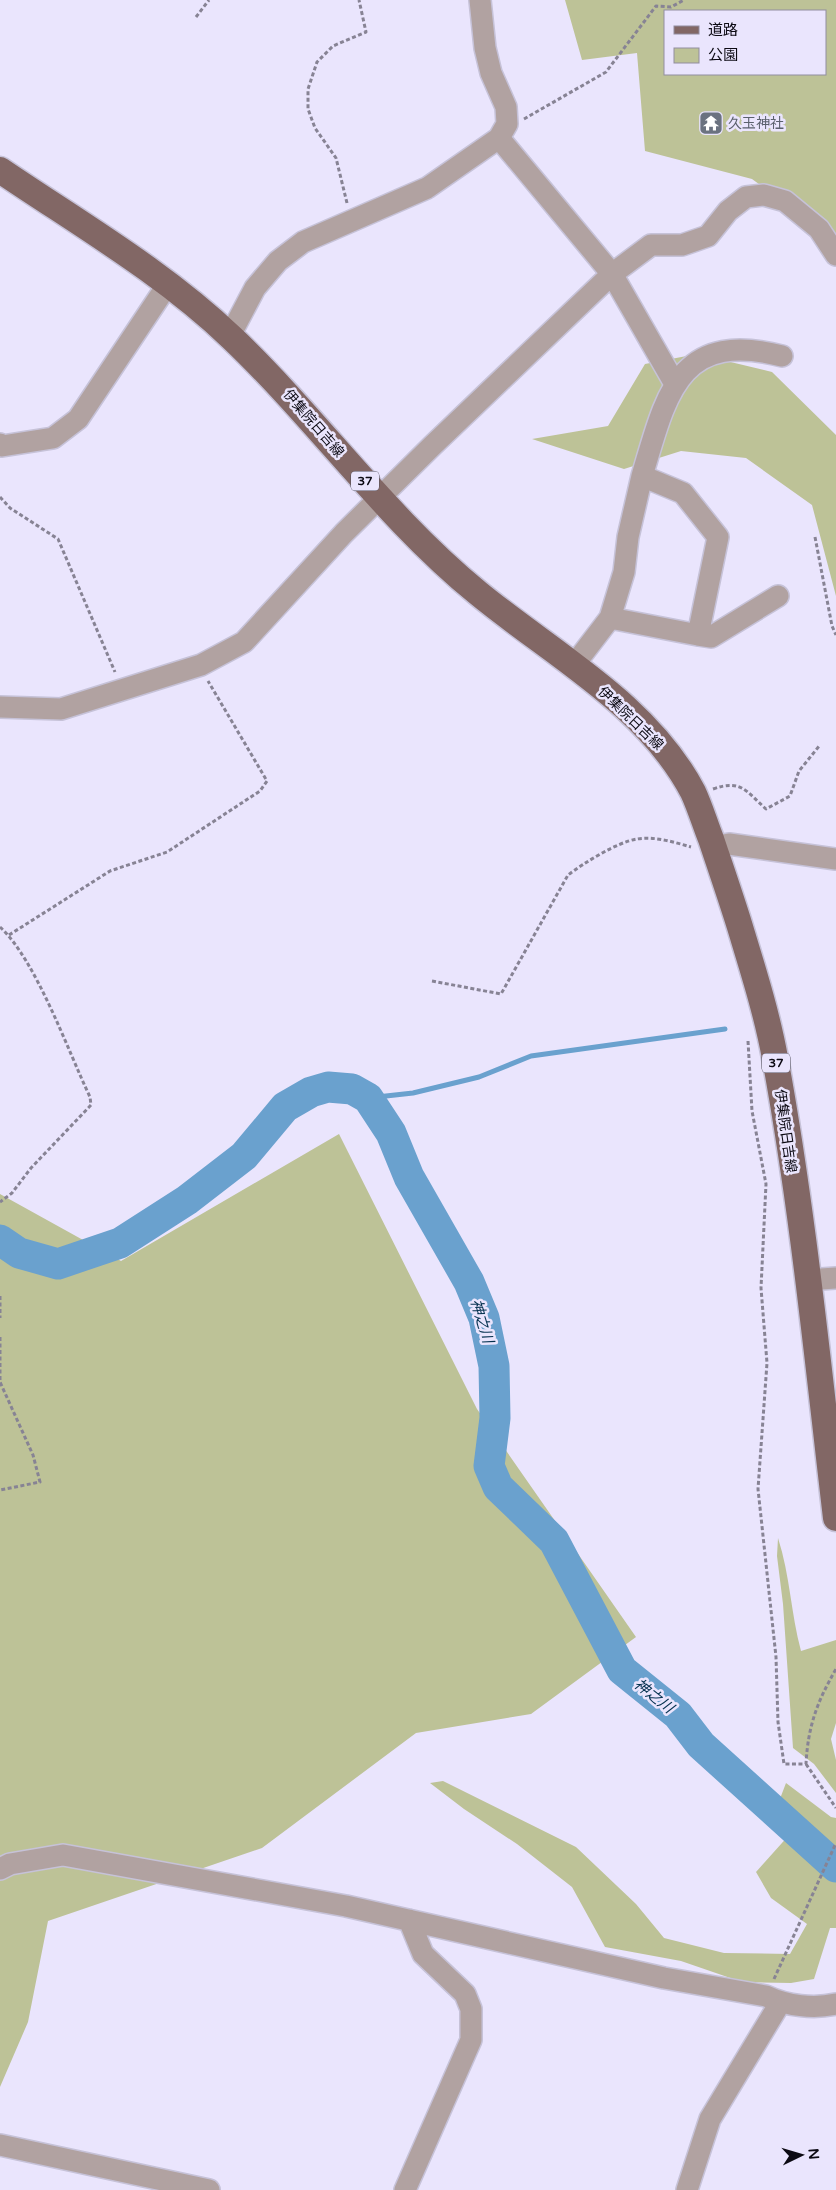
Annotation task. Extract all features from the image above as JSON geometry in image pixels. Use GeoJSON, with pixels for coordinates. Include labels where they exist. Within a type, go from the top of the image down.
{"type":"FeatureCollection","features":[{"type":"Feature","properties":{"kind":"main road","name":"伊集院日吉線"},"geometry":{"type":"LineString","coordinates":[[0,170],[168,284],[228,334],[280,384],[380,499],[477,593],[574,665],[652,735],[680,770],[694,796],[713,847],[754,973],[775,1054],[807,1280],[836,1518]]}},
{"type":"Feature","properties":{"kind":"street"},"geometry":{"type":"LineString","coordinates":[[480,0],[485,48],[491,73],[506,107],[503,131],[612,274],[675,384]]}},
{"type":"Feature","properties":{"kind":"street"},"geometry":{"type":"LineString","coordinates":[[228,334],[235,326],[254,288],[278,261],[303,242],[427,188],[503,131]]}},
{"type":"Feature","properties":{"kind":"street"},"geometry":{"type":"LineString","coordinates":[[0,707],[61,709],[199,665],[244,642],[337,539],[432,446],[612,274],[651,245],[682,245],[708,236],[728,210],[746,197],[764,195],[785,201],[819,229],[836,255]]}},
{"type":"Feature","properties":{"kind":"street"},"geometry":{"type":"LineString","coordinates":[[0,444],[2,446],[53,438],[78,420],[168,284]]}},
{"type":"Feature","properties":{"kind":"street"},"geometry":{"type":"LineString","coordinates":[[574,665],[610,618],[624,572],[628,537],[642,476],[667,398],[681,375],[702,358],[733,350],[758,350],[782,356]]}},
{"type":"Feature","properties":{"kind":"street"},"geometry":{"type":"LineString","coordinates":[[642,476],[683,493],[718,538],[698,634]]}},
{"type":"Feature","properties":{"kind":"street"},"geometry":{"type":"LineString","coordinates":[[610,618],[711,637],[778,596]]}},
{"type":"Feature","properties":{"kind":"street"},"geometry":{"type":"LineString","coordinates":[[713,847],[729,844],[836,859]]}},
{"type":"Feature","properties":{"kind":"street"},"geometry":{"type":"LineString","coordinates":[[807,1280],[836,1278]]}},
{"type":"Feature","properties":{"kind":"street"},"geometry":{"type":"LineString","coordinates":[[0,1869],[10,1864],[63,1855],[346,1906],[664,1978],[823,2007],[836,2004]]}},
{"type":"Feature","properties":{"kind":"street"},"geometry":{"type":"LineString","coordinates":[[405,2190],[471,2040],[473,2027],[471,2008],[465,1994],[423,1954],[409,1920]]}},
{"type":"Feature","properties":{"kind":"street"},"geometry":{"type":"LineString","coordinates":[[688,2190],[710,2118],[773,1999]]}},
{"type":"Feature","properties":{"kind":"street"},"geometry":{"type":"LineString","coordinates":[[0,2145],[209,2190]]}},
{"type":"Feature","properties":{"kind":"path"},"geometry":{"type":"LineString","coordinates":[[196,17],[208,0]]}},
{"type":"Feature","properties":{"kind":"path"},"geometry":{"type":"LineString","coordinates":[[352,221],[336,158],[315,128],[308,109],[308,89],[317,62],[333,46],[366,32],[359,0]]}},
{"type":"Feature","properties":{"kind":"path"},"geometry":{"type":"LineString","coordinates":[[503,131],[606,72],[656,6],[671,7],[684,0]]}},
{"type":"Feature","properties":{"kind":"path"},"geometry":{"type":"LineString","coordinates":[[0,497],[10,508],[58,539],[123,690]]}},
{"type":"Feature","properties":{"kind":"path"},"geometry":{"type":"LineString","coordinates":[[815,537],[832,626],[836,635]]}},
{"type":"Feature","properties":{"kind":"path"},"geometry":{"type":"LineString","coordinates":[[9,935],[110,871],[166,852],[260,791],[267,781],[199,665]]}},
{"type":"Feature","properties":{"kind":"path"},"geometry":{"type":"LineString","coordinates":[[694,796],[728,784],[734,785],[739,786],[766,809],[790,796],[799,771],[820,745]]}},
{"type":"Feature","properties":{"kind":"path"},"geometry":{"type":"LineString","coordinates":[[432,980],[501,994],[568,875],[580,866],[637,839],[666,840],[699,849],[713,847]]}},
{"type":"Feature","properties":{"kind":"path"},"geometry":{"type":"LineString","coordinates":[[0,927],[9,935],[35,977],[90,1097],[91,1105],[31,1168],[12,1194],[0,1202]]}},
{"type":"Feature","properties":{"kind":"path"},"geometry":{"type":"LineString","coordinates":[[748,1036],[752,1111],[766,1184],[761,1288],[767,1363],[758,1489],[776,1657],[778,1722],[784,1764],[806,1764]]}},
{"type":"Feature","properties":{"kind":"path"},"geometry":{"type":"LineString","coordinates":[[0,1296],[0,1318]]}},
{"type":"Feature","properties":{"kind":"path"},"geometry":{"type":"LineString","coordinates":[[0,1336],[0,1382],[33,1455],[40,1482],[0,1490]]}},
{"type":"Feature","properties":{"kind":"path"},"geometry":{"type":"LineString","coordinates":[[836,1669],[819,1698],[808,1735],[806,1764],[836,1808]]}},
{"type":"Feature","properties":{"kind":"path"},"geometry":{"type":"LineString","coordinates":[[773,1999],[811,1893],[836,1843]]}},
{"type":"Feature","properties":{"kind":"green space"},"geometry":{"type":"Polygon","coordinates":[[[565,0],[836,0],[836,241],[752,179],[645,151],[637,53],[582,60],[565,0]]]}},
{"type":"Feature","properties":{"kind":"green space"},"geometry":{"type":"Polygon","coordinates":[[[697,354],[772,372],[836,435],[836,596],[812,505],[746,458],[681,451],[624,469],[532,439],[608,426],[645,364],[697,354]]]}},
{"type":"Feature","properties":{"kind":"green space"},"geometry":{"type":"Polygon","coordinates":[[[339,1134],[477,1409],[636,1637],[531,1714],[416,1733],[262,1848],[48,1921],[28,2022],[0,2087],[0,1194],[121,1261],[339,1134]]]}},
{"type":"Feature","properties":{"kind":"green space"},"geometry":{"type":"Polygon","coordinates":[[[778,1538],[801,1651],[836,1640],[836,1723],[831,1739],[836,1760],[836,1793],[814,1764],[793,1748],[783,1604],[777,1556],[778,1538]]]}},
{"type":"Feature","properties":{"kind":"green space"},"geometry":{"type":"Polygon","coordinates":[[[443,1781],[576,1847],[636,1904],[664,1938],[724,1953],[790,1954],[807,1924],[771,1898],[756,1872],[799,1824],[778,1804],[786,1783],[831,1817],[836,1818],[836,1928],[830,1928],[814,1979],[791,1983],[742,1982],[681,1961],[605,1947],[572,1887],[517,1844],[464,1809],[430,1783],[443,1781]]]}},
{"type":"Feature","properties":{"kind":"waterway"},"geometry":{"type":"LineString","coordinates":[[368,1098],[413,1093],[479,1077],[531,1056],[725,1029]]}},
{"type":"Feature","properties":{"kind":"waterway","name":"神之川"},"geometry":{"type":"LineString","coordinates":[[0,1240],[19,1253],[58,1264],[120,1243],[187,1200],[244,1156],[285,1107],[311,1092],[328,1087],[352,1089],[368,1098],[391,1133],[409,1177],[469,1282],[484,1318],[494,1366],[495,1418],[489,1466],[498,1487],[554,1541],[622,1670],[678,1715],[701,1745],[836,1867]]}},
{"type":"Feature","properties":{"kind":"place","name":"久玉神社"},"geometry":{"type":"Point","coordinates":[711,123]}}]}
